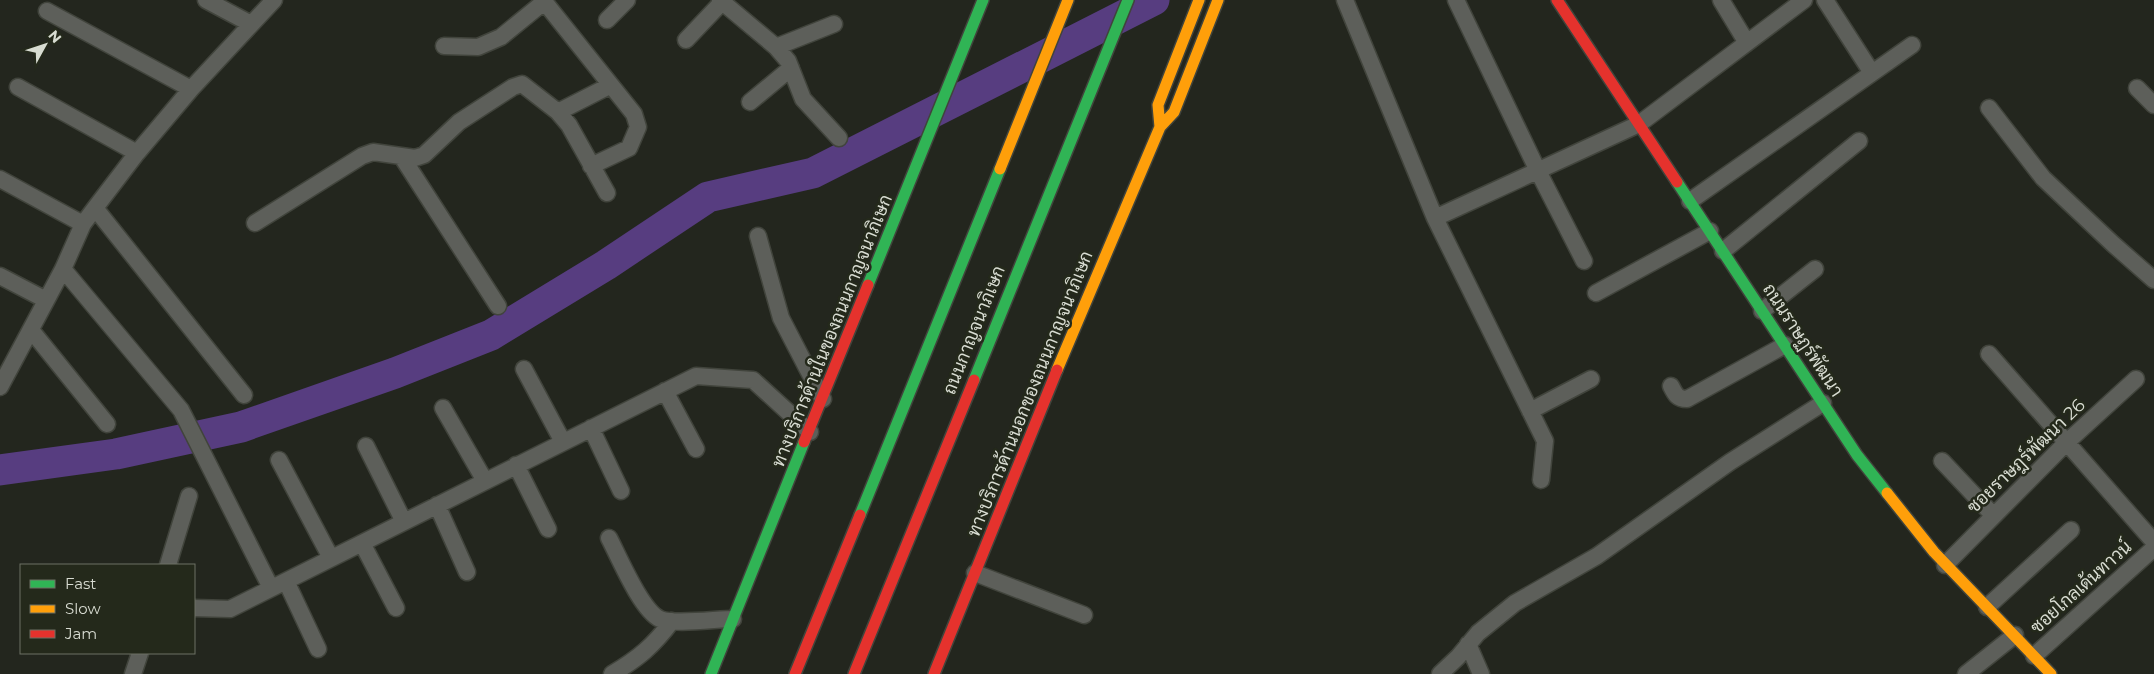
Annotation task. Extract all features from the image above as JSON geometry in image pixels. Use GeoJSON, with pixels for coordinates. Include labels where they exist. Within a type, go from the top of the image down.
{"type":"FeatureCollection","features":[{"type":"Feature","properties":{"kind":"main road","name":"ทางบริการด้านในของถนนกาญจนาภิเษก"},"geometry":{"type":"LineString","coordinates":[[711,674],[898,213],[962,48],[983,0]]}},
{"type":"Feature","properties":{"kind":"main road","name":"ถนนกาญจนาภิเษก"},"geometry":{"type":"LineString","coordinates":[[795,674],[1068,0]]}},
{"type":"Feature","properties":{"kind":"main road","name":"ถนนกาญจนาภิเษก"},"geometry":{"type":"LineString","coordinates":[[854,674],[1128,0]]}},
{"type":"Feature","properties":{"kind":"main road","name":"ทางบริการด้านนอกของถนนกาญจนาภิเษก"},"geometry":{"type":"LineString","coordinates":[[1160,127],[1158,105],[1199,0]]}},
{"type":"Feature","properties":{"kind":"main road","name":"ทางบริการด้านนอกของถนนกาญจนาภิเษก"},"geometry":{"type":"LineString","coordinates":[[934,674],[1065,352],[1160,127],[1174,112],[1218,0]]}},
{"type":"Feature","properties":{"kind":"main road","name":"ถนนราษฏร์พัฒนา"},"geometry":{"type":"LineString","coordinates":[[1557,0],[1857,455],[1945,565],[2051,674]]}},
{"type":"Feature","properties":{"kind":"street"},"geometry":{"type":"LineString","coordinates":[[206,0],[251,24]]}},
{"type":"Feature","properties":{"kind":"street"},"geometry":{"type":"LineString","coordinates":[[2,378],[31,330],[63,269],[83,224],[137,153],[191,89],[274,0]]}},
{"type":"Feature","properties":{"kind":"street"},"geometry":{"type":"LineString","coordinates":[[607,20],[627,0]]}},
{"type":"Feature","properties":{"kind":"street"},"geometry":{"type":"LineString","coordinates":[[1345,0],[1435,218],[1545,441],[1541,480]]}},
{"type":"Feature","properties":{"kind":"street"},"geometry":{"type":"LineString","coordinates":[[1456,0],[1538,171],[1584,261]]}},
{"type":"Feature","properties":{"kind":"street"},"geometry":{"type":"LineString","coordinates":[[1721,0],[1747,43]]}},
{"type":"Feature","properties":{"kind":"street"},"geometry":{"type":"LineString","coordinates":[[1435,218],[1639,124],[1804,0]]}},
{"type":"Feature","properties":{"kind":"street"},"geometry":{"type":"LineString","coordinates":[[1825,0],[1872,73]]}},
{"type":"Feature","properties":{"kind":"street"},"geometry":{"type":"LineString","coordinates":[[444,46],[478,46],[501,37],[544,1],[634,114],[638,128],[630,148],[591,166]]}},
{"type":"Feature","properties":{"kind":"street"},"geometry":{"type":"LineString","coordinates":[[686,40],[722,1],[776,47],[788,61],[803,99],[838,138]]}},
{"type":"Feature","properties":{"kind":"street"},"geometry":{"type":"LineString","coordinates":[[47,11],[191,89]]}},
{"type":"Feature","properties":{"kind":"street"},"geometry":{"type":"LineString","coordinates":[[776,47],[834,24]]}},
{"type":"Feature","properties":{"kind":"street"},"geometry":{"type":"LineString","coordinates":[[1690,201],[1912,45]]}},
{"type":"Feature","properties":{"kind":"street"},"geometry":{"type":"LineString","coordinates":[[750,102],[791,68]]}},
{"type":"Feature","properties":{"kind":"street"},"geometry":{"type":"LineString","coordinates":[[255,223],[362,156],[373,152],[415,158],[424,155],[459,122],[513,87],[522,84],[558,112],[569,125],[606,193]]}},
{"type":"Feature","properties":{"kind":"street"},"geometry":{"type":"LineString","coordinates":[[558,112],[611,85]]}},
{"type":"Feature","properties":{"kind":"street"},"geometry":{"type":"LineString","coordinates":[[18,87],[137,153]]}},
{"type":"Feature","properties":{"kind":"street"},"geometry":{"type":"LineString","coordinates":[[2137,88],[2154,105]]}},
{"type":"Feature","properties":{"kind":"street"},"geometry":{"type":"LineString","coordinates":[[1989,108],[2042,178],[2154,280]]}},
{"type":"Feature","properties":{"kind":"street"},"geometry":{"type":"LineString","coordinates":[[1723,251],[1859,142]]}},
{"type":"Feature","properties":{"kind":"street"},"geometry":{"type":"LineString","coordinates":[[402,157],[498,306]]}},
{"type":"Feature","properties":{"kind":"street"},"geometry":{"type":"LineString","coordinates":[[0,179],[83,224]]}},
{"type":"Feature","properties":{"kind":"street"},"geometry":{"type":"LineString","coordinates":[[95,208],[244,395]]}},
{"type":"Feature","properties":{"kind":"street"},"geometry":{"type":"LineString","coordinates":[[1596,293],[1710,232]]}},
{"type":"Feature","properties":{"kind":"street"},"geometry":{"type":"LineString","coordinates":[[758,236],[781,318],[823,399]]}},
{"type":"Feature","properties":{"kind":"street"},"geometry":{"type":"LineString","coordinates":[[1762,311],[1815,268]]}},
{"type":"Feature","properties":{"kind":"street"},"geometry":{"type":"LineString","coordinates":[[63,269],[181,410],[224,496],[318,650]]}},
{"type":"Feature","properties":{"kind":"street"},"geometry":{"type":"LineString","coordinates":[[0,276],[46,300]]}},
{"type":"Feature","properties":{"kind":"street"},"geometry":{"type":"LineString","coordinates":[[31,330],[107,424]]}},
{"type":"Feature","properties":{"kind":"street"},"geometry":{"type":"LineString","coordinates":[[1671,386],[1680,399],[1687,399],[1785,345]]}},
{"type":"Feature","properties":{"kind":"street"},"geometry":{"type":"LineString","coordinates":[[1989,354],[2154,542]]}},
{"type":"Feature","properties":{"kind":"street"},"geometry":{"type":"LineString","coordinates":[[524,369],[563,442]]}},
{"type":"Feature","properties":{"kind":"street"},"geometry":{"type":"LineString","coordinates":[[195,608],[230,609],[696,376],[753,380],[810,432]]}},
{"type":"Feature","properties":{"kind":"street"},"geometry":{"type":"LineString","coordinates":[[1530,410],[1592,379]]}},
{"type":"Feature","properties":{"kind":"street","name":"ซอยราษฎร์พัฒนา 26"},"geometry":{"type":"LineString","coordinates":[[1945,565],[2067,442],[2136,379]]}},
{"type":"Feature","properties":{"kind":"street"},"geometry":{"type":"LineString","coordinates":[[665,391],[696,450]]}},
{"type":"Feature","properties":{"kind":"street"},"geometry":{"type":"LineString","coordinates":[[1440,674],[1478,633],[1515,603],[1597,556],[1730,462],[1823,403]]}},
{"type":"Feature","properties":{"kind":"street"},"geometry":{"type":"LineString","coordinates":[[443,408],[485,482]]}},
{"type":"Feature","properties":{"kind":"street"},"geometry":{"type":"LineString","coordinates":[[591,428],[621,491]]}},
{"type":"Feature","properties":{"kind":"street"},"geometry":{"type":"LineString","coordinates":[[366,446],[404,522]]}},
{"type":"Feature","properties":{"kind":"street"},"geometry":{"type":"LineString","coordinates":[[279,460],[331,558]]}},
{"type":"Feature","properties":{"kind":"street"},"geometry":{"type":"LineString","coordinates":[[1942,461],[1993,515]]}},
{"type":"Feature","properties":{"kind":"street"},"geometry":{"type":"LineString","coordinates":[[516,466],[548,530]]}},
{"type":"Feature","properties":{"kind":"street"},"geometry":{"type":"LineString","coordinates":[[168,564],[189,496]]}},
{"type":"Feature","properties":{"kind":"street"},"geometry":{"type":"LineString","coordinates":[[437,505],[467,572]]}},
{"type":"Feature","properties":{"kind":"street"},"geometry":{"type":"LineString","coordinates":[[1987,607],[2071,530]]}},
{"type":"Feature","properties":{"kind":"street"},"geometry":{"type":"LineString","coordinates":[[609,538],[650,612],[661,620],[733,619]]}},
{"type":"Feature","properties":{"kind":"street"},"geometry":{"type":"LineString","coordinates":[[362,542],[396,608]]}},
{"type":"Feature","properties":{"kind":"street","name":"ซอยโกลเด้นทาวน์"},"geometry":{"type":"LineString","coordinates":[[2034,656],[2154,548]]}},
{"type":"Feature","properties":{"kind":"street"},"geometry":{"type":"LineString","coordinates":[[975,573],[1084,614]]}},
{"type":"Feature","properties":{"kind":"street"},"geometry":{"type":"LineString","coordinates":[[612,674],[633,662],[654,645],[672,621]]}},
{"type":"Feature","properties":{"kind":"street"},"geometry":{"type":"LineString","coordinates":[[1966,674],[2015,636]]}},
{"type":"Feature","properties":{"kind":"street"},"geometry":{"type":"LineString","coordinates":[[1468,644],[1481,674]]}},
{"type":"Feature","properties":{"kind":"street"},"geometry":{"type":"LineString","coordinates":[[133,674],[140,654]]}},
{"type":"Feature","properties":{"kind":"waterway"},"geometry":{"type":"LineString","coordinates":[[0,470],[116,454],[241,427],[395,373],[491,335],[606,265],[708,197],[813,173],[1154,0]]}},
{"type":"Feature","properties":{"kind":"traffic: fast"},"geometry":{"type":"LineString","coordinates":[[868,285],[983,0]]}},
{"type":"Feature","properties":{"kind":"traffic: fast"},"geometry":{"type":"LineString","coordinates":[[974,380],[1128,0]]}},
{"type":"Feature","properties":{"kind":"traffic: fast"},"geometry":{"type":"LineString","coordinates":[[860,515],[1000,169]]}},
{"type":"Feature","properties":{"kind":"traffic: fast"},"geometry":{"type":"LineString","coordinates":[[1677,182],[1857,455],[1887,493]]}},
{"type":"Feature","properties":{"kind":"traffic: fast"},"geometry":{"type":"LineString","coordinates":[[711,674],[804,442]]}},
{"type":"Feature","properties":{"kind":"traffic: slow"},"geometry":{"type":"LineString","coordinates":[[1000,169],[1068,0]]}},
{"type":"Feature","properties":{"kind":"traffic: slow"},"geometry":{"type":"LineString","coordinates":[[1160,127],[1158,105],[1199,0]]}},
{"type":"Feature","properties":{"kind":"traffic: slow"},"geometry":{"type":"LineString","coordinates":[[1057,370],[1160,127],[1174,112],[1218,0]]}},
{"type":"Feature","properties":{"kind":"traffic: slow"},"geometry":{"type":"LineString","coordinates":[[1887,493],[1934,552],[2051,674]]}},
{"type":"Feature","properties":{"kind":"traffic: jam"},"geometry":{"type":"LineString","coordinates":[[1557,0],[1677,182]]}},
{"type":"Feature","properties":{"kind":"traffic: jam"},"geometry":{"type":"LineString","coordinates":[[804,442],[868,285]]}},
{"type":"Feature","properties":{"kind":"traffic: jam"},"geometry":{"type":"LineString","coordinates":[[934,674],[1057,370]]}},
{"type":"Feature","properties":{"kind":"traffic: jam"},"geometry":{"type":"LineString","coordinates":[[854,674],[974,380]]}},
{"type":"Feature","properties":{"kind":"traffic: jam"},"geometry":{"type":"LineString","coordinates":[[795,674],[860,515]]}}]}
